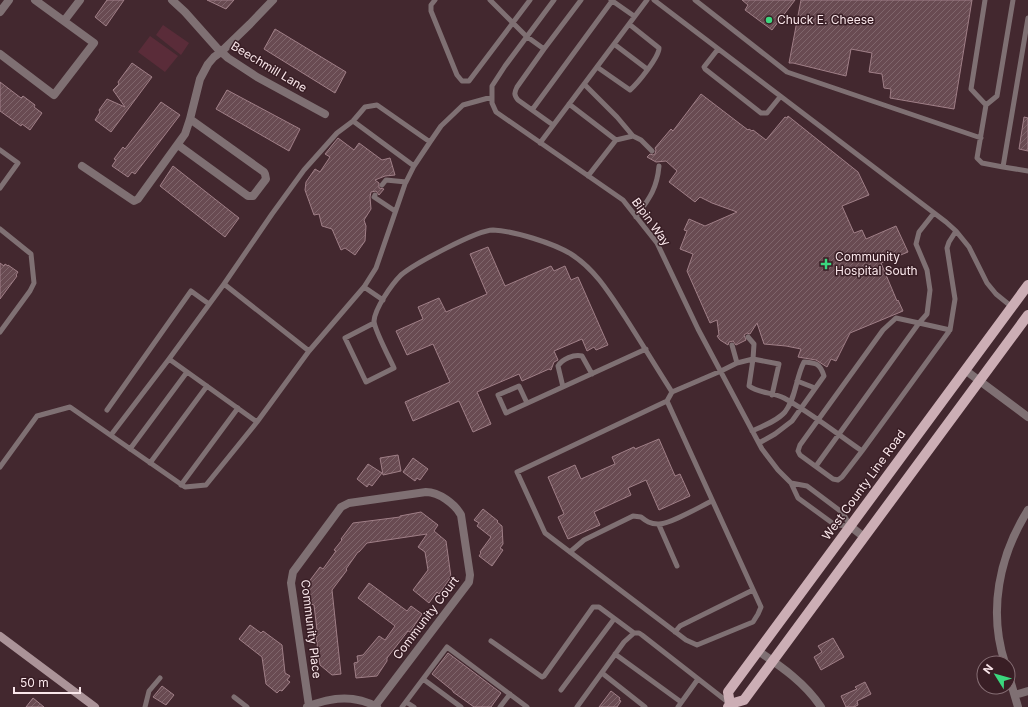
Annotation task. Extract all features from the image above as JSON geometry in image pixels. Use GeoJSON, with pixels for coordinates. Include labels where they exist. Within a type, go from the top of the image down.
{"type":"FeatureCollection","features":[{"type":"Feature","properties":{"kind":"main road","name":"West County Line Road"},"geometry":{"type":"LineString","coordinates":[[729,705],[728,692],[1028,285]]}},
{"type":"Feature","properties":{"kind":"main road"},"geometry":{"type":"LineString","coordinates":[[729,705],[744,700],[1028,315]]}},
{"type":"Feature","properties":{"kind":"street"},"geometry":{"type":"LineString","coordinates":[[0,12],[9,0]]}},
{"type":"Feature","properties":{"kind":"street"},"geometry":{"type":"LineString","coordinates":[[0,54],[54,95],[94,43],[36,0]]}},
{"type":"Feature","properties":{"kind":"street"},"geometry":{"type":"LineString","coordinates":[[64,21],[80,0]]}},
{"type":"Feature","properties":{"kind":"street","name":"Beechmill Lane"},"geometry":{"type":"LineString","coordinates":[[172,0],[228,58],[257,77],[325,114]]}},
{"type":"Feature","properties":{"kind":"street"},"geometry":{"type":"LineString","coordinates":[[82,166],[131,200],[136,200],[185,134],[200,79],[208,64],[273,0]]}},
{"type":"Feature","properties":{"kind":"street"},"geometry":{"type":"LineString","coordinates":[[178,145],[248,196],[253,196],[266,180],[266,174],[264,172],[190,119]]}},
{"type":"Feature","properties":{"kind":"street"},"geometry":{"type":"LineString","coordinates":[[965,370],[1028,417]]}},
{"type":"Feature","properties":{"kind":"street","name":"Community Place"},"geometry":{"type":"LineString","coordinates":[[308,707],[291,578],[293,572],[340,508],[349,503],[429,492],[439,495],[460,513]]}},
{"type":"Feature","properties":{"kind":"street"},"geometry":{"type":"LineString","coordinates":[[1002,655],[1000,647],[997,611],[999,582],[1005,556],[1017,528],[1028,510]]}},
{"type":"Feature","properties":{"kind":"street","name":"Community Court"},"geometry":{"type":"LineString","coordinates":[[376,706],[469,582],[470,575],[460,513]]}},
{"type":"Feature","properties":{"kind":"street"},"geometry":{"type":"LineString","coordinates":[[850,526],[864,537]]}},
{"type":"Feature","properties":{"kind":"street"},"geometry":{"type":"LineString","coordinates":[[0,636],[95,707]]}},
{"type":"Feature","properties":{"kind":"street"},"geometry":{"type":"LineString","coordinates":[[758,651],[785,669],[806,688],[821,707]]}},
{"type":"Feature","properties":{"kind":"street"},"geometry":{"type":"LineString","coordinates":[[1016,694],[1028,691]]}},
{"type":"Feature","properties":{"kind":"street"},"geometry":{"type":"LineString","coordinates":[[1015,695],[1018,707]]}},
{"type":"Feature","properties":{"kind":"street"},"geometry":{"type":"LineString","coordinates":[[308,707],[321,701],[339,698],[355,699],[376,706]]}},
{"type":"Feature","properties":{"kind":"lane"},"geometry":{"type":"LineString","coordinates":[[435,0],[432,4],[431,11],[457,76],[462,81],[469,81],[530,0]]}},
{"type":"Feature","properties":{"kind":"lane"},"geometry":{"type":"LineString","coordinates":[[490,0],[526,36],[544,49]]}},
{"type":"Feature","properties":{"kind":"lane"},"geometry":{"type":"LineString","coordinates":[[0,467],[37,416],[70,407],[185,488],[206,485],[257,422],[310,351],[364,287],[376,268],[406,182],[414,166],[441,126],[464,105],[492,97],[492,86],[526,36],[554,0]]}},
{"type":"Feature","properties":{"kind":"lane"},"geometry":{"type":"LineString","coordinates":[[553,126],[518,100],[514,92],[581,0]]}},
{"type":"Feature","properties":{"kind":"lane"},"geometry":{"type":"LineString","coordinates":[[532,110],[612,0],[634,16]]}},
{"type":"Feature","properties":{"kind":"lane"},"geometry":{"type":"LineString","coordinates":[[540,143],[647,0]]}},
{"type":"Feature","properties":{"kind":"lane"},"geometry":{"type":"LineString","coordinates":[[654,0],[956,231],[969,247],[987,283],[996,294],[1012,307]]}},
{"type":"Feature","properties":{"kind":"lane"},"geometry":{"type":"LineString","coordinates":[[695,0],[787,72],[981,138]]}},
{"type":"Feature","properties":{"kind":"lane"},"geometry":{"type":"LineString","coordinates":[[984,0],[971,90],[986,105]]}},
{"type":"Feature","properties":{"kind":"lane"},"geometry":{"type":"LineString","coordinates":[[1013,0],[997,96],[986,105],[977,158],[982,163],[1028,171]]}},
{"type":"Feature","properties":{"kind":"lane"},"geometry":{"type":"LineString","coordinates":[[1003,167],[1026,45],[1028,18]]}},
{"type":"Feature","properties":{"kind":"lane"},"geometry":{"type":"LineString","coordinates":[[597,67],[630,90],[647,69],[659,52],[659,48],[628,24]]}},
{"type":"Feature","properties":{"kind":"lane"},"geometry":{"type":"LineString","coordinates":[[614,44],[647,69]]}},
{"type":"Feature","properties":{"kind":"lane"},"geometry":{"type":"LineString","coordinates":[[718,49],[704,67],[705,69],[761,113],[767,112],[780,97]]}},
{"type":"Feature","properties":{"kind":"lane"},"geometry":{"type":"LineString","coordinates":[[584,84],[617,117],[633,136],[641,140],[652,150]]}},
{"type":"Feature","properties":{"kind":"lane","name":"Bipin Way"},"geometry":{"type":"LineString","coordinates":[[492,97],[492,103],[496,112],[623,200],[657,243],[698,329],[752,431],[771,460],[791,483],[798,498],[835,525],[850,526]]}},
{"type":"Feature","properties":{"kind":"lane"},"geometry":{"type":"LineString","coordinates":[[569,104],[616,140]]}},
{"type":"Feature","properties":{"kind":"lane"},"geometry":{"type":"LineString","coordinates":[[111,435],[224,284],[304,170],[337,133],[365,107],[377,105],[430,142]]}},
{"type":"Feature","properties":{"kind":"lane"},"geometry":{"type":"LineString","coordinates":[[352,120],[414,166]]}},
{"type":"Feature","properties":{"kind":"lane"},"geometry":{"type":"LineString","coordinates":[[588,176],[616,140],[633,136]]}},
{"type":"Feature","properties":{"kind":"lane"},"geometry":{"type":"LineString","coordinates":[[0,150],[18,163],[0,188]]}},
{"type":"Feature","properties":{"kind":"lane"},"geometry":{"type":"LineString","coordinates":[[636,217],[652,194],[658,179],[659,166]]}},
{"type":"Feature","properties":{"kind":"lane"},"geometry":{"type":"LineString","coordinates":[[382,185],[386,180],[406,182]]}},
{"type":"Feature","properties":{"kind":"lane"},"geometry":{"type":"LineString","coordinates":[[375,195],[374,197],[395,212]]}},
{"type":"Feature","properties":{"kind":"lane"},"geometry":{"type":"LineString","coordinates":[[816,466],[919,323],[928,314],[930,290],[927,270],[916,244],[919,232],[934,213]]}},
{"type":"Feature","properties":{"kind":"lane"},"geometry":{"type":"LineString","coordinates":[[0,229],[31,254],[34,283],[30,291],[0,332]]}},
{"type":"Feature","properties":{"kind":"lane"},"geometry":{"type":"LineString","coordinates":[[374,323],[345,338],[366,382],[394,368],[374,323],[376,314],[383,300],[392,285],[402,274],[467,238],[492,230],[509,232],[529,237],[570,253],[590,268],[605,287],[646,349],[672,392]]}},
{"type":"Feature","properties":{"kind":"lane"},"geometry":{"type":"LineString","coordinates":[[950,330],[896,318],[883,330],[800,445],[798,451],[800,455],[833,479],[838,480],[842,477],[950,330],[955,299],[947,248],[956,231]]}},
{"type":"Feature","properties":{"kind":"lane"},"geometry":{"type":"LineString","coordinates":[[224,284],[310,351]]}},
{"type":"Feature","properties":{"kind":"lane"},"geometry":{"type":"LineString","coordinates":[[364,287],[383,300]]}},
{"type":"Feature","properties":{"kind":"lane"},"geometry":{"type":"LineString","coordinates":[[107,410],[191,290],[209,304]]}},
{"type":"Feature","properties":{"kind":"lane"},"geometry":{"type":"LineString","coordinates":[[748,337],[754,344],[749,386],[755,391],[783,397],[862,451]]}},
{"type":"Feature","properties":{"kind":"lane"},"geometry":{"type":"LineString","coordinates":[[732,346],[737,363]]}},
{"type":"Feature","properties":{"kind":"lane"},"geometry":{"type":"LineString","coordinates":[[527,403],[519,386],[498,395],[506,413],[646,349]]}},
{"type":"Feature","properties":{"kind":"lane"},"geometry":{"type":"LineString","coordinates":[[563,387],[558,366],[562,361],[574,355],[582,356],[592,374]]}},
{"type":"Feature","properties":{"kind":"lane"},"geometry":{"type":"LineString","coordinates":[[667,401],[760,607],[753,622],[697,645],[686,640],[675,632],[545,533],[517,472],[667,401],[672,392],[737,363],[753,358],[779,364],[772,395]]}},
{"type":"Feature","properties":{"kind":"lane"},"geometry":{"type":"LineString","coordinates":[[169,359],[257,422]]}},
{"type":"Feature","properties":{"kind":"lane"},"geometry":{"type":"LineString","coordinates":[[752,431],[774,420],[785,412],[804,362],[815,363],[822,368],[824,376],[792,421],[775,434],[759,442]]}},
{"type":"Feature","properties":{"kind":"lane"},"geometry":{"type":"LineString","coordinates":[[130,449],[187,372]]}},
{"type":"Feature","properties":{"kind":"lane"},"geometry":{"type":"LineString","coordinates":[[797,381],[816,388]]}},
{"type":"Feature","properties":{"kind":"lane"},"geometry":{"type":"LineString","coordinates":[[150,463],[207,386]]}},
{"type":"Feature","properties":{"kind":"lane"},"geometry":{"type":"LineString","coordinates":[[181,485],[238,408]]}},
{"type":"Feature","properties":{"kind":"lane"},"geometry":{"type":"LineString","coordinates":[[791,483],[807,486],[843,513],[850,526]]}},
{"type":"Feature","properties":{"kind":"lane"},"geometry":{"type":"LineString","coordinates":[[570,552],[584,540],[633,516],[641,516],[648,522],[659,525],[686,514],[712,500]]}},
{"type":"Feature","properties":{"kind":"lane"},"geometry":{"type":"LineString","coordinates":[[659,525],[677,566]]}},
{"type":"Feature","properties":{"kind":"lane"},"geometry":{"type":"LineString","coordinates":[[675,632],[680,626],[753,590]]}},
{"type":"Feature","properties":{"kind":"lane"},"geometry":{"type":"LineString","coordinates":[[491,641],[542,677],[593,608],[598,607],[634,633],[639,633],[642,635],[698,678],[729,705]]}},
{"type":"Feature","properties":{"kind":"lane"},"geometry":{"type":"LineString","coordinates":[[561,690],[614,619]]}},
{"type":"Feature","properties":{"kind":"lane"},"geometry":{"type":"LineString","coordinates":[[577,707],[624,642],[634,633]]}},
{"type":"Feature","properties":{"kind":"lane"},"geometry":{"type":"LineString","coordinates":[[402,707],[447,648],[527,707]]}},
{"type":"Feature","properties":{"kind":"lane"},"geometry":{"type":"LineString","coordinates":[[616,654],[679,705],[698,678]]}},
{"type":"Feature","properties":{"kind":"lane"},"geometry":{"type":"LineString","coordinates":[[602,673],[645,707]]}},
{"type":"Feature","properties":{"kind":"lane"},"geometry":{"type":"LineString","coordinates":[[145,707],[150,691],[160,678]]}},
{"type":"Feature","properties":{"kind":"lane"},"geometry":{"type":"LineString","coordinates":[[423,680],[461,707]]}},
{"type":"Feature","properties":{"kind":"lane"},"geometry":{"type":"LineString","coordinates":[[500,707],[510,694]]}},
{"type":"Feature","properties":{"kind":"lane"},"geometry":{"type":"LineString","coordinates":[[234,697],[247,707]]}},
{"type":"Feature","properties":{"kind":"lane"},"geometry":{"type":"LineString","coordinates":[[406,702],[414,707]]}},
{"type":"Feature","properties":{"kind":"shaded area"},"geometry":{"type":"Polygon","coordinates":[[[163,25],[189,43],[181,55],[156,35],[163,25]]]}},
{"type":"Feature","properties":{"kind":"shaded area"},"geometry":{"type":"Polygon","coordinates":[[[150,36],[178,56],[165,72],[138,52],[150,36]]]}},
{"type":"Feature","properties":{"kind":"building"},"geometry":{"type":"Polygon","coordinates":[[[107,0],[124,0],[106,26],[95,17],[107,0]]]}},
{"type":"Feature","properties":{"kind":"building"},"geometry":{"type":"Polygon","coordinates":[[[207,0],[234,0],[226,9],[207,0]]]}},
{"type":"Feature","properties":{"kind":"building","name":"Chuck E. Cheese"},"geometry":{"type":"Polygon","coordinates":[[[742,0],[795,0],[772,30],[745,10],[748,5],[742,0]]]}},
{"type":"Feature","properties":{"kind":"building"},"geometry":{"type":"Polygon","coordinates":[[[801,0],[972,0],[954,109],[890,98],[891,89],[884,88],[882,74],[869,72],[872,53],[851,49],[846,76],[789,63],[801,0]]]}},
{"type":"Feature","properties":{"kind":"building"},"geometry":{"type":"Polygon","coordinates":[[[275,29],[346,72],[335,93],[264,49],[275,29]]]}},
{"type":"Feature","properties":{"kind":"building"},"geometry":{"type":"Polygon","coordinates":[[[132,63],[152,77],[111,132],[95,120],[100,112],[99,110],[107,99],[125,107],[113,90],[119,84],[118,82],[132,63]]]}},
{"type":"Feature","properties":{"kind":"building"},"geometry":{"type":"Polygon","coordinates":[[[0,82],[21,98],[23,96],[35,105],[34,107],[42,113],[30,130],[22,124],[21,126],[0,111],[0,82]]]}},
{"type":"Feature","properties":{"kind":"building"},"geometry":{"type":"Polygon","coordinates":[[[227,90],[300,129],[289,151],[216,109],[227,90]]]}},
{"type":"Feature","properties":{"kind":"building"},"geometry":{"type":"Polygon","coordinates":[[[701,94],[748,130],[753,130],[766,140],[785,117],[787,118],[788,116],[858,172],[869,195],[842,206],[854,233],[862,230],[866,239],[896,226],[908,252],[881,263],[897,301],[898,300],[903,311],[850,333],[836,361],[831,359],[827,367],[816,360],[798,357],[801,349],[764,344],[757,323],[750,334],[747,333],[744,335],[746,340],[736,345],[733,341],[729,342],[728,345],[717,336],[719,335],[717,320],[710,323],[687,271],[693,254],[680,249],[687,231],[684,230],[689,219],[705,226],[737,212],[700,197],[695,202],[669,182],[677,171],[666,161],[656,162],[647,157],[650,154],[655,154],[655,148],[671,129],[673,131],[701,94]]]}},
{"type":"Feature","properties":{"kind":"building"},"geometry":{"type":"Polygon","coordinates":[[[161,102],[180,115],[135,174],[132,172],[128,177],[112,166],[116,160],[114,159],[123,147],[125,149],[161,102]]]}},
{"type":"Feature","properties":{"kind":"building"},"geometry":{"type":"Polygon","coordinates":[[[1024,117],[1028,118],[1028,151],[1019,149],[1024,117]]]}},
{"type":"Feature","properties":{"kind":"building"},"geometry":{"type":"Polygon","coordinates":[[[338,138],[354,150],[359,143],[382,160],[390,158],[395,175],[385,176],[375,180],[379,183],[379,188],[384,189],[379,195],[376,191],[371,192],[371,209],[364,220],[366,226],[365,241],[355,255],[345,248],[341,250],[332,229],[322,226],[319,214],[314,215],[305,190],[306,182],[315,169],[320,172],[330,157],[325,154],[338,138]]]}},
{"type":"Feature","properties":{"kind":"building"},"geometry":{"type":"Polygon","coordinates":[[[173,166],[239,218],[225,237],[160,186],[173,166]]]}},
{"type":"Feature","properties":{"kind":"building"},"geometry":{"type":"Polygon","coordinates":[[[488,247],[505,286],[551,266],[554,271],[565,266],[571,280],[578,277],[608,345],[596,350],[594,347],[587,351],[582,339],[554,351],[558,360],[554,362],[551,370],[549,369],[522,381],[519,374],[477,392],[491,424],[473,432],[459,401],[413,421],[405,402],[450,382],[433,344],[407,355],[396,331],[423,319],[418,307],[439,298],[446,312],[487,294],[470,254],[488,247]]]}},
{"type":"Feature","properties":{"kind":"building"},"geometry":{"type":"Polygon","coordinates":[[[0,263],[4,266],[5,264],[8,265],[18,272],[16,275],[17,276],[0,299],[0,263]]]}},
{"type":"Feature","properties":{"kind":"building"},"geometry":{"type":"Polygon","coordinates":[[[659,439],[675,476],[680,474],[690,496],[659,510],[646,480],[628,488],[631,495],[594,512],[600,525],[568,539],[558,517],[564,514],[548,477],[575,465],[581,479],[615,464],[612,457],[634,447],[635,449],[659,439]]]}},
{"type":"Feature","properties":{"kind":"building"},"geometry":{"type":"Polygon","coordinates":[[[398,455],[401,471],[383,475],[380,458],[398,455]]]}},
{"type":"Feature","properties":{"kind":"building"},"geometry":{"type":"Polygon","coordinates":[[[413,458],[428,469],[420,480],[417,478],[415,481],[403,472],[413,458]]]}},
{"type":"Feature","properties":{"kind":"building"},"geometry":{"type":"Polygon","coordinates":[[[368,464],[382,473],[372,486],[369,484],[367,487],[357,479],[368,464]]]}},
{"type":"Feature","properties":{"kind":"building"},"geometry":{"type":"Polygon","coordinates":[[[483,509],[502,526],[503,544],[500,548],[503,550],[492,566],[479,556],[481,553],[480,552],[491,537],[477,526],[479,523],[474,520],[483,509]]]}},
{"type":"Feature","properties":{"kind":"building"},"geometry":{"type":"Polygon","coordinates":[[[421,512],[438,525],[434,531],[446,541],[451,577],[439,594],[437,592],[429,603],[413,590],[428,570],[425,552],[418,547],[427,534],[367,543],[358,552],[332,590],[341,674],[332,675],[320,665],[315,630],[317,630],[314,605],[311,604],[308,583],[320,567],[323,569],[336,551],[334,550],[342,540],[341,539],[353,523],[400,517],[421,512]]]}},
{"type":"Feature","properties":{"kind":"building"},"geometry":{"type":"Polygon","coordinates":[[[369,583],[407,611],[411,606],[422,614],[410,632],[408,631],[387,658],[387,661],[377,676],[356,678],[354,663],[358,662],[357,656],[363,655],[379,636],[385,640],[395,626],[358,598],[369,583]]]}},
{"type":"Feature","properties":{"kind":"building"},"geometry":{"type":"Polygon","coordinates":[[[250,625],[261,633],[263,631],[282,645],[285,673],[290,676],[287,680],[290,682],[282,691],[280,690],[277,693],[266,684],[262,657],[239,639],[250,625]]]}},
{"type":"Feature","properties":{"kind":"building"},"geometry":{"type":"Polygon","coordinates":[[[833,638],[844,657],[821,670],[814,657],[822,652],[818,646],[833,638]]]}},
{"type":"Feature","properties":{"kind":"building"},"geometry":{"type":"Polygon","coordinates":[[[448,653],[501,693],[491,707],[474,707],[432,674],[448,653]]]}},
{"type":"Feature","properties":{"kind":"building"},"geometry":{"type":"Polygon","coordinates":[[[865,682],[871,694],[857,701],[858,705],[854,707],[846,707],[841,696],[857,689],[855,687],[865,682]]]}},
{"type":"Feature","properties":{"kind":"building"},"geometry":{"type":"Polygon","coordinates":[[[162,686],[174,695],[166,705],[153,697],[162,686]]]}},
{"type":"Feature","properties":{"kind":"building"},"geometry":{"type":"Polygon","coordinates":[[[611,691],[620,698],[619,700],[621,701],[617,707],[599,707],[611,691]]]}},
{"type":"Feature","properties":{"kind":"building"},"geometry":{"type":"Polygon","coordinates":[[[33,698],[44,707],[26,707],[33,698]]]}},
{"type":"Feature","properties":{"kind":"place","name":"Chuck E. Cheese"},"geometry":{"type":"Point","coordinates":[769,20]}},
{"type":"Feature","properties":{"kind":"place","name":"Community Hospital South"},"geometry":{"type":"Point","coordinates":[826,264]}}]}
